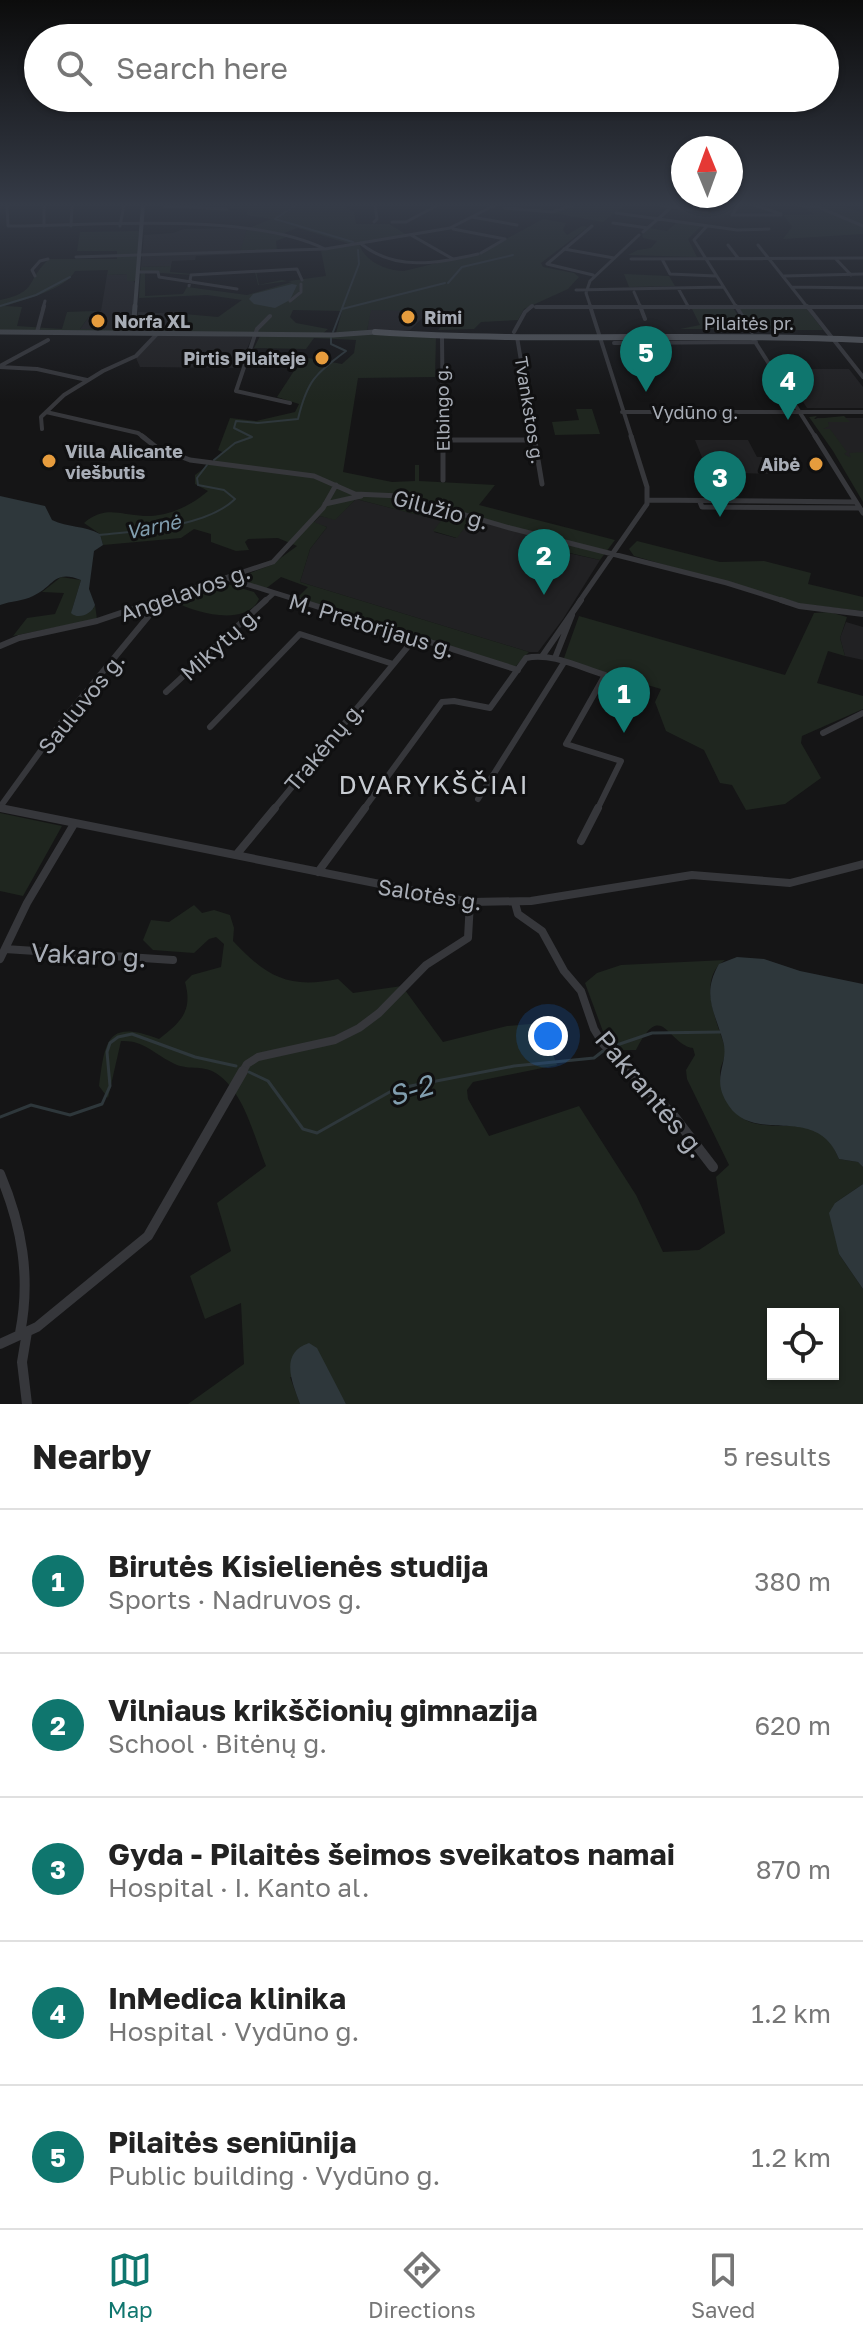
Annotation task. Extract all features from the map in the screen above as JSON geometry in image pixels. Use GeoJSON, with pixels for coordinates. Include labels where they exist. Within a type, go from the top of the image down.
{"type":"FeatureCollection","features":[{"type":"Feature","properties":{"kind":"main road"},"geometry":{"type":"LineString","coordinates":[[133,333],[138,272]]}},
{"type":"Feature","properties":{"kind":"main road","name":"Pilaitės pr."},"geometry":{"type":"LineString","coordinates":[[0,332],[257,335],[482,331],[516,334]]}},
{"type":"Feature","properties":{"kind":"main road","name":"Pilaitės pr."},"geometry":{"type":"LineString","coordinates":[[375,332],[442,336],[598,334],[753,337],[863,333]]}},
{"type":"Feature","properties":{"kind":"main road","name":"Pilaitės pr."},"geometry":{"type":"LineString","coordinates":[[442,336],[453,332]]}},
{"type":"Feature","properties":{"kind":"main road","name":"Pilaitės pr."},"geometry":{"type":"LineString","coordinates":[[830,335],[863,340]]}},
{"type":"Feature","properties":{"kind":"street"},"geometry":{"type":"LineString","coordinates":[[32,271],[35,276]]}},
{"type":"Feature","properties":{"kind":"street"},"geometry":{"type":"LineString","coordinates":[[190,284],[191,275],[276,271]]}},
{"type":"Feature","properties":{"kind":"street"},"geometry":{"type":"LineString","coordinates":[[290,301],[301,292],[302,282],[298,271]]}},
{"type":"Feature","properties":{"kind":"street"},"geometry":{"type":"LineString","coordinates":[[573,271],[593,275]]}},
{"type":"Feature","properties":{"kind":"street"},"geometry":{"type":"LineString","coordinates":[[543,655],[615,553],[647,500],[647,487],[584,290],[598,271]]}},
{"type":"Feature","properties":{"kind":"street"},"geometry":{"type":"LineString","coordinates":[[584,290],[600,271]]}},
{"type":"Feature","properties":{"kind":"street"},"geometry":{"type":"LineString","coordinates":[[669,271],[672,275],[716,276]]}},
{"type":"Feature","properties":{"kind":"street"},"geometry":{"type":"LineString","coordinates":[[713,271],[860,507]]}},
{"type":"Feature","properties":{"kind":"street"},"geometry":{"type":"LineString","coordinates":[[779,271],[863,377]]}},
{"type":"Feature","properties":{"kind":"street"},"geometry":{"type":"LineString","coordinates":[[847,271],[851,275]]}},
{"type":"Feature","properties":{"kind":"street"},"geometry":{"type":"LineString","coordinates":[[138,272],[158,272],[159,277],[190,284],[237,289]]}},
{"type":"Feature","properties":{"kind":"street"},"geometry":{"type":"LineString","coordinates":[[226,287],[227,274]]}},
{"type":"Feature","properties":{"kind":"street"},"geometry":{"type":"LineString","coordinates":[[784,276],[863,274]]}},
{"type":"Feature","properties":{"kind":"street"},"geometry":{"type":"LineString","coordinates":[[576,290],[723,287]]}},
{"type":"Feature","properties":{"kind":"street"},"geometry":{"type":"LineString","coordinates":[[792,287],[863,288]]}},
{"type":"Feature","properties":{"kind":"street"},"geometry":{"type":"LineString","coordinates":[[678,288],[688,308]]}},
{"type":"Feature","properties":{"kind":"street"},"geometry":{"type":"LineString","coordinates":[[634,292],[645,319]]}},
{"type":"Feature","properties":{"kind":"street"},"geometry":{"type":"LineString","coordinates":[[37,332],[45,301]]}},
{"type":"Feature","properties":{"kind":"street"},"geometry":{"type":"LineString","coordinates":[[516,334],[514,327],[525,312],[535,306],[863,307]]}},
{"type":"Feature","properties":{"kind":"street"},"geometry":{"type":"LineString","coordinates":[[270,316],[258,328],[236,391],[290,403]]}},
{"type":"Feature","properties":{"kind":"street"},"geometry":{"type":"LineString","coordinates":[[42,429],[41,417],[55,401],[87,380],[132,359],[157,334]]}},
{"type":"Feature","properties":{"kind":"street","name":"Tvankstos g."},"geometry":{"type":"LineString","coordinates":[[516,334],[542,484]]}},
{"type":"Feature","properties":{"kind":"street","name":"Elbingo g."},"geometry":{"type":"LineString","coordinates":[[442,336],[443,480]]}},
{"type":"Feature","properties":{"kind":"street"},"geometry":{"type":"LineString","coordinates":[[614,343],[753,337]]}},
{"type":"Feature","properties":{"kind":"street"},"geometry":{"type":"LineString","coordinates":[[0,367],[48,340]]}},
{"type":"Feature","properties":{"kind":"street"},"geometry":{"type":"LineString","coordinates":[[0,367],[32,369],[87,380]]}},
{"type":"Feature","properties":{"kind":"street","name":"Gilužio g."},"geometry":{"type":"LineString","coordinates":[[46,412],[132,431],[171,454],[206,462],[314,476],[339,489],[365,495],[400,496],[727,583],[799,606],[863,614]]}},
{"type":"Feature","properties":{"kind":"street","name":"Vydūno g."},"geometry":{"type":"LineString","coordinates":[[622,412],[863,412]]}},
{"type":"Feature","properties":{"kind":"street"},"geometry":{"type":"LineString","coordinates":[[442,440],[535,440]]}},
{"type":"Feature","properties":{"kind":"street","name":"Angelavos g."},"geometry":{"type":"LineString","coordinates":[[0,646],[19,638],[70,629],[161,601],[279,558],[325,504],[336,485]]}},
{"type":"Feature","properties":{"kind":"street"},"geometry":{"type":"LineString","coordinates":[[325,504],[365,495]]}},
{"type":"Feature","properties":{"kind":"street"},"geometry":{"type":"LineString","coordinates":[[647,500],[701,505],[860,507]]}},
{"type":"Feature","properties":{"kind":"street","name":"M. Pretorijaus g."},"geometry":{"type":"LineString","coordinates":[[227,578],[518,670]]}},
{"type":"Feature","properties":{"kind":"street","name":"Mikytų g."},"geometry":{"type":"LineString","coordinates":[[166,692],[273,594]]}},
{"type":"Feature","properties":{"kind":"street","name":"Sauluvos g."},"geometry":{"type":"LineString","coordinates":[[0,808],[63,720],[161,601]]}},
{"type":"Feature","properties":{"kind":"street"},"geometry":{"type":"LineString","coordinates":[[555,658],[572,615]]}},
{"type":"Feature","properties":{"kind":"street"},"geometry":{"type":"LineString","coordinates":[[210,727],[300,634],[393,664]]}},
{"type":"Feature","properties":{"kind":"street","name":"Trakėnų g."},"geometry":{"type":"LineString","coordinates":[[236,855],[415,638]]}},
{"type":"Feature","properties":{"kind":"street"},"geometry":{"type":"LineString","coordinates":[[318,872],[442,702],[450,699],[483,709],[490,708],[528,656],[543,655],[563,664],[605,675],[566,744],[621,761],[581,841]]}},
{"type":"Feature","properties":{"kind":"street"},"geometry":{"type":"LineString","coordinates":[[478,799],[563,664]]}},
{"type":"Feature","properties":{"kind":"street"},"geometry":{"type":"LineString","coordinates":[[823,733],[863,713]]}},
{"type":"Feature","properties":{"kind":"street","name":"Salotės g."},"geometry":{"type":"LineString","coordinates":[[0,808],[470,902],[515,903],[692,875],[798,882],[863,864]]}},
{"type":"Feature","properties":{"kind":"street"},"geometry":{"type":"LineString","coordinates":[[0,959],[27,903],[74,824]]}},
{"type":"Feature","properties":{"kind":"street"},"geometry":{"type":"LineString","coordinates":[[0,1344],[24,1333],[66,1306],[148,1236],[247,1064],[269,1051],[295,1050],[343,1037],[376,1019],[424,968],[468,938],[470,902]]}},
{"type":"Feature","properties":{"kind":"street","name":"Pakrantės g."},"geometry":{"type":"LineString","coordinates":[[515,903],[518,914],[542,931],[564,971],[581,991],[594,1029],[603,1044],[673,1115],[713,1167]]}},
{"type":"Feature","properties":{"kind":"street","name":"Vakaro g."},"geometry":{"type":"LineString","coordinates":[[5,949],[173,960]]}},
{"type":"Feature","properties":{"kind":"street"},"geometry":{"type":"LineString","coordinates":[[0,1174],[25,1252],[22,1362],[27,1404]]}},
{"type":"Feature","properties":{"kind":"shaded area"},"geometry":{"type":"Polygon","coordinates":[[[39,271],[91,271],[75,271],[54,288],[5,306],[22,307],[17,326],[62,329],[67,312],[93,311],[80,329],[125,329],[131,316],[130,331],[0,331],[0,300],[26,289],[39,271]]]}},
{"type":"Feature","properties":{"kind":"shaded area"},"geometry":{"type":"Polygon","coordinates":[[[108,271],[137,271],[136,281],[127,281],[127,274],[107,275],[108,271]]]}},
{"type":"Feature","properties":{"kind":"shaded area"},"geometry":{"type":"Polygon","coordinates":[[[141,271],[193,274],[256,271],[259,285],[255,272],[193,275],[145,272],[145,296],[183,294],[187,287],[247,295],[292,282],[288,281],[326,276],[325,271],[561,271],[579,277],[568,289],[524,309],[518,320],[481,322],[474,329],[438,330],[454,312],[371,310],[367,331],[336,333],[342,311],[293,310],[290,317],[296,323],[328,329],[322,334],[137,331],[180,330],[184,314],[218,317],[242,300],[207,295],[139,298],[141,271]]]}},
{"type":"Feature","properties":{"kind":"shaded area"},"geometry":{"type":"Polygon","coordinates":[[[128,274],[136,284],[134,313],[125,329],[80,329],[93,311],[101,311],[107,275],[128,274]]]}},
{"type":"Feature","properties":{"kind":"shaded area"},"geometry":{"type":"Polygon","coordinates":[[[624,274],[669,276],[675,286],[629,287],[624,274]]]}},
{"type":"Feature","properties":{"kind":"shaded area"},"geometry":{"type":"Polygon","coordinates":[[[297,285],[290,300],[275,308],[254,304],[249,299],[253,294],[297,285]]]}},
{"type":"Feature","properties":{"kind":"shaded area"},"geometry":{"type":"Polygon","coordinates":[[[733,308],[747,329],[680,329],[700,325],[692,309],[733,308]]]}},
{"type":"Feature","properties":{"kind":"shaded area"},"geometry":{"type":"Polygon","coordinates":[[[739,309],[807,309],[823,330],[752,330],[739,309]]]}},
{"type":"Feature","properties":{"kind":"shaded area"},"geometry":{"type":"Polygon","coordinates":[[[370,310],[431,310],[410,330],[367,331],[370,310]]]}},
{"type":"Feature","properties":{"kind":"shaded area"},"geometry":{"type":"Polygon","coordinates":[[[138,312],[184,314],[181,330],[137,330],[138,312]]]}},
{"type":"Feature","properties":{"kind":"shaded area"},"geometry":{"type":"Polygon","coordinates":[[[384,332],[436,337],[435,377],[358,378],[343,472],[392,482],[415,481],[415,465],[419,465],[419,481],[495,485],[479,505],[615,540],[600,560],[531,544],[534,535],[471,519],[457,538],[433,531],[441,521],[356,499],[335,520],[320,516],[314,522],[327,527],[310,549],[300,582],[529,652],[515,667],[296,599],[308,587],[281,577],[264,590],[234,579],[271,565],[297,546],[278,538],[248,539],[245,542],[249,550],[236,551],[211,542],[211,534],[194,529],[181,538],[103,545],[100,534],[84,523],[99,514],[113,512],[161,515],[194,501],[208,491],[195,484],[195,475],[224,453],[218,450],[230,418],[256,421],[295,412],[299,404],[277,397],[303,357],[342,364],[354,353],[356,340],[314,338],[306,349],[254,348],[260,336],[384,332]]]}},
{"type":"Feature","properties":{"kind":"shaded area"},"geometry":{"type":"Polygon","coordinates":[[[160,334],[252,337],[239,368],[140,367],[136,358],[160,334]]]}},
{"type":"Feature","properties":{"kind":"shaded area"},"geometry":{"type":"Polygon","coordinates":[[[782,369],[849,369],[863,387],[863,408],[807,408],[782,369]]]}},
{"type":"Feature","properties":{"kind":"shaded area"},"geometry":{"type":"Polygon","coordinates":[[[576,409],[592,409],[600,434],[555,435],[552,422],[579,420],[576,409]]]}},
{"type":"Feature","properties":{"kind":"shaded area"},"geometry":{"type":"Polygon","coordinates":[[[817,416],[814,419],[844,416],[850,422],[828,422],[829,426],[823,429],[830,429],[847,452],[844,454],[851,458],[849,453],[863,452],[863,502],[809,417],[817,416]]]}},
{"type":"Feature","properties":{"kind":"shaded area"},"geometry":{"type":"Polygon","coordinates":[[[863,418],[863,496],[815,420],[863,418]]]}},
{"type":"Feature","properties":{"kind":"shaded area"},"geometry":{"type":"Polygon","coordinates":[[[695,440],[748,440],[757,457],[771,457],[777,469],[769,469],[771,474],[708,472],[695,440]]]}},
{"type":"Feature","properties":{"kind":"shaded area"},"geometry":{"type":"Polygon","coordinates":[[[0,496],[45,506],[52,520],[100,534],[103,545],[94,551],[89,589],[95,605],[91,611],[81,616],[71,613],[81,580],[72,577],[59,578],[33,596],[0,605],[0,496]]]}},
{"type":"Feature","properties":{"kind":"shaded area"},"geometry":{"type":"Polygon","coordinates":[[[356,499],[442,521],[434,532],[456,538],[471,519],[535,535],[531,545],[600,560],[538,652],[529,652],[300,582],[310,549],[327,527],[313,523],[320,516],[335,519],[356,499]]]}},
{"type":"Feature","properties":{"kind":"shaded area"},"geometry":{"type":"Polygon","coordinates":[[[637,541],[720,562],[764,561],[811,573],[808,584],[863,597],[863,611],[802,604],[634,556],[629,549],[637,541]]]}},
{"type":"Feature","properties":{"kind":"shaded area"},"geometry":{"type":"Polygon","coordinates":[[[61,577],[81,580],[72,610],[93,609],[95,605],[97,619],[13,636],[27,618],[55,614],[64,593],[42,592],[61,577]]]}},
{"type":"Feature","properties":{"kind":"shaded area"},"geometry":{"type":"Polygon","coordinates":[[[224,583],[254,592],[259,599],[253,608],[232,615],[207,613],[175,602],[180,597],[224,583]]]}},
{"type":"Feature","properties":{"kind":"shaded area"},"geometry":{"type":"Polygon","coordinates":[[[829,612],[847,617],[840,638],[845,656],[828,651],[817,683],[863,696],[863,709],[802,736],[801,743],[821,778],[785,804],[746,810],[732,785],[720,783],[704,750],[666,731],[655,702],[661,689],[568,662],[564,658],[579,616],[785,675],[814,613],[829,612]]]}},
{"type":"Feature","properties":{"kind":"shaded area"},"geometry":{"type":"Polygon","coordinates":[[[846,622],[863,627],[863,660],[845,656],[840,638],[846,622]]]}},
{"type":"Feature","properties":{"kind":"shaded area"},"geometry":{"type":"Polygon","coordinates":[[[0,813],[62,826],[23,896],[0,891],[0,813]]]}},
{"type":"Feature","properties":{"kind":"shaded area"},"geometry":{"type":"Polygon","coordinates":[[[194,905],[202,913],[214,910],[230,915],[234,928],[233,941],[257,964],[280,977],[305,982],[338,979],[353,993],[402,986],[443,1042],[507,1026],[541,1023],[557,1065],[473,1082],[467,1090],[468,1099],[489,1136],[579,1106],[636,1195],[663,1252],[699,1250],[725,1233],[716,1177],[729,1165],[687,1079],[686,1070],[695,1055],[693,1048],[684,1045],[659,1025],[652,1027],[636,1050],[618,1050],[605,1037],[585,983],[597,973],[621,965],[725,960],[716,969],[710,991],[726,1051],[720,1074],[722,1090],[729,1104],[739,1116],[753,1123],[813,1129],[832,1144],[839,1159],[858,1162],[863,1167],[863,1184],[835,1203],[839,1254],[863,1289],[863,1404],[346,1404],[332,1381],[290,1377],[300,1404],[188,1404],[244,1364],[241,1303],[205,1319],[190,1276],[231,1251],[217,1203],[266,1166],[240,1100],[223,1078],[212,1071],[176,1065],[141,1045],[121,1041],[108,1098],[99,1086],[104,1056],[112,1038],[129,1031],[159,1039],[183,1015],[187,1001],[185,982],[192,975],[221,967],[224,944],[216,937],[209,939],[194,953],[153,950],[143,940],[151,920],[169,922],[194,905]]]}},
{"type":"Feature","properties":{"kind":"shaded area"},"geometry":{"type":"Polygon","coordinates":[[[737,957],[764,959],[800,971],[863,984],[863,1167],[858,1162],[839,1159],[829,1142],[816,1132],[801,1127],[754,1123],[740,1117],[723,1096],[720,1079],[723,1041],[710,994],[719,964],[737,957]]]}},
{"type":"Feature","properties":{"kind":"shaded area"},"geometry":{"type":"Polygon","coordinates":[[[863,1184],[863,1289],[839,1254],[829,1213],[835,1203],[863,1184]]]}},
{"type":"Feature","properties":{"kind":"shaded area"},"geometry":{"type":"Polygon","coordinates":[[[309,1343],[317,1348],[346,1404],[300,1404],[291,1378],[291,1361],[300,1348],[309,1343]]]}},
{"type":"Feature","properties":{"kind":"waterway","name":"Varnė"},"geometry":{"type":"LineString","coordinates":[[333,332],[357,271]]}},
{"type":"Feature","properties":{"kind":"waterway"},"geometry":{"type":"LineString","coordinates":[[448,283],[459,271]]}},
{"type":"Feature","properties":{"kind":"waterway"},"geometry":{"type":"LineString","coordinates":[[0,306],[36,295],[70,277]]}},
{"type":"Feature","properties":{"kind":"waterway"},"geometry":{"type":"LineString","coordinates":[[342,309],[445,283]]}},
{"type":"Feature","properties":{"kind":"waterway","name":"Varnė"},"geometry":{"type":"LineString","coordinates":[[214,460],[235,443],[252,437],[234,428],[236,421],[258,423],[298,419],[314,379],[346,351],[331,344],[331,338]]}},
{"type":"Feature","properties":{"kind":"waterway","name":"Varnė"},"geometry":{"type":"LineString","coordinates":[[99,535],[190,522],[223,508],[235,499],[224,490],[198,485],[197,478],[207,465]]}},
{"type":"Feature","properties":{"kind":"waterway","name":"S-2"},"geometry":{"type":"LineString","coordinates":[[611,1047],[652,1033],[721,1032]]}},
{"type":"Feature","properties":{"kind":"waterway","name":"S-2"},"geometry":{"type":"LineString","coordinates":[[0,1117],[31,1105],[70,1115],[102,1104],[110,1086],[107,1052],[110,1043],[118,1037],[132,1034],[195,1057],[236,1066]]}},
{"type":"Feature","properties":{"kind":"waterway","name":"S-2"},"geometry":{"type":"LineString","coordinates":[[249,1072],[268,1081],[303,1129],[317,1133],[395,1089],[514,1066],[594,1058],[603,1051]]}},
{"type":"Feature","properties":{"kind":"place","name":"Rimi"},"geometry":{"type":"Point","coordinates":[408,317]}},
{"type":"Feature","properties":{"kind":"place","name":"Norfa XL"},"geometry":{"type":"Point","coordinates":[98,321]}},
{"type":"Feature","properties":{"kind":"place","name":"Pirtis Pilaiteje"},"geometry":{"type":"Point","coordinates":[322,358]}},
{"type":"Feature","properties":{"kind":"place","name":"Pilaitės seniūnija"},"geometry":{"type":"Point","coordinates":[646,392]}},
{"type":"Feature","properties":{"kind":"place","name":"InMedica klinika"},"geometry":{"type":"Point","coordinates":[788,420]}},
{"type":"Feature","properties":{"kind":"place","name":"Villa Alicante viešbutis"},"geometry":{"type":"Point","coordinates":[49,461]}},
{"type":"Feature","properties":{"kind":"place","name":"Aibė"},"geometry":{"type":"Point","coordinates":[816,464]}},
{"type":"Feature","properties":{"kind":"place","name":"Gyda - Pilaitės šeimos sveikatos namai"},"geometry":{"type":"Point","coordinates":[720,517]}},
{"type":"Feature","properties":{"kind":"place","name":"Vilniaus krikščionių gimnazija"},"geometry":{"type":"Point","coordinates":[544,595]}},
{"type":"Feature","properties":{"kind":"place","name":"Birutės Kisielienės studija"},"geometry":{"type":"Point","coordinates":[624,733]}},
{"type":"Feature","properties":{"kind":"district","name":"DVARYKŠČIAI"},"geometry":{"type":"Point","coordinates":[434,784]}}]}
